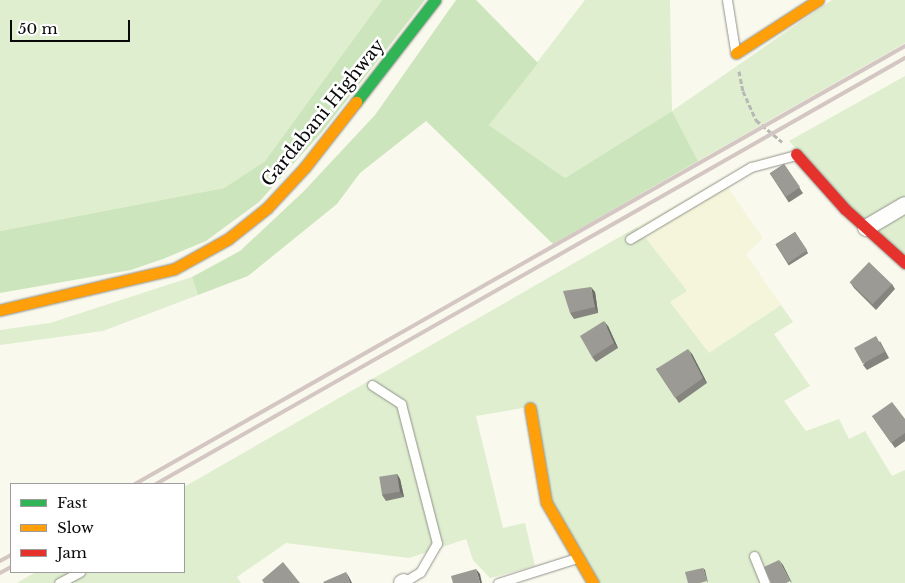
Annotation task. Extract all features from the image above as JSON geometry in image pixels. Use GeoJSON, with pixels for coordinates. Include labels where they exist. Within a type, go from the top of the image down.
{"type":"FeatureCollection","features":[{"type":"Feature","properties":{"kind":"main road","name":"Gardabani Highway"},"geometry":{"type":"LineString","coordinates":[[0,310],[31,305],[174,269],[228,239],[267,208],[305,167],[435,0]]}},
{"type":"Feature","properties":{"kind":"main road"},"geometry":{"type":"LineString","coordinates":[[736,53],[818,0]]}},
{"type":"Feature","properties":{"kind":"main road"},"geometry":{"type":"LineString","coordinates":[[796,154],[866,228],[905,263]]}},
{"type":"Feature","properties":{"kind":"main road"},"geometry":{"type":"LineString","coordinates":[[530,408],[546,502],[593,583]]}},
{"type":"Feature","properties":{"kind":"street"},"geometry":{"type":"LineString","coordinates":[[866,228],[905,205]]}},
{"type":"Feature","properties":{"kind":"lane"},"geometry":{"type":"LineString","coordinates":[[727,0],[736,53]]}},
{"type":"Feature","properties":{"kind":"lane"},"geometry":{"type":"LineString","coordinates":[[630,239],[751,166],[796,154]]}},
{"type":"Feature","properties":{"kind":"lane"},"geometry":{"type":"LineString","coordinates":[[372,385],[401,404],[437,542],[420,572],[403,583]]}},
{"type":"Feature","properties":{"kind":"lane"},"geometry":{"type":"LineString","coordinates":[[754,556],[765,583]]}},
{"type":"Feature","properties":{"kind":"lane"},"geometry":{"type":"LineString","coordinates":[[498,583],[579,558]]}},
{"type":"Feature","properties":{"kind":"lane"},"geometry":{"type":"LineString","coordinates":[[59,583],[78,573]]}},
{"type":"Feature","properties":{"kind":"path"},"geometry":{"type":"LineString","coordinates":[[736,53],[744,91],[756,120],[796,154]]}},
{"type":"Feature","properties":{"kind":"green space"},"geometry":{"type":"Polygon","coordinates":[[[0,0],[382,0],[265,161],[224,188],[0,231],[0,0]]]}},
{"type":"Feature","properties":{"kind":"green space"},"geometry":{"type":"Polygon","coordinates":[[[382,0],[425,0],[322,132],[259,202],[206,241],[163,259],[131,270],[0,293],[0,231],[224,188],[265,161],[382,0]]]}},
{"type":"Feature","properties":{"kind":"green space"},"geometry":{"type":"Polygon","coordinates":[[[456,0],[476,0],[538,63],[489,125],[565,178],[672,111],[698,161],[553,244],[426,121],[360,173],[337,204],[248,276],[198,295],[192,277],[240,251],[304,191],[375,115],[456,0]]]}},
{"type":"Feature","properties":{"kind":"green space"},"geometry":{"type":"Polygon","coordinates":[[[585,0],[670,0],[672,111],[565,178],[489,125],[585,0]]]}},
{"type":"Feature","properties":{"kind":"green space"},"geometry":{"type":"Polygon","coordinates":[[[832,0],[905,0],[905,43],[698,161],[672,111],[832,0]]]}},
{"type":"Feature","properties":{"kind":"green space"},"geometry":{"type":"Polygon","coordinates":[[[905,76],[905,201],[866,223],[789,141],[905,76]]]}},
{"type":"Feature","properties":{"kind":"green space"},"geometry":{"type":"Polygon","coordinates":[[[722,179],[763,238],[746,254],[781,305],[709,353],[670,302],[686,291],[637,227],[722,179]]]}},
{"type":"Feature","properties":{"kind":"green space"},"geometry":{"type":"Polygon","coordinates":[[[905,212],[905,257],[874,230],[905,212]]]}},
{"type":"Feature","properties":{"kind":"green space"},"geometry":{"type":"Polygon","coordinates":[[[637,227],[687,291],[670,302],[709,353],[781,305],[793,322],[774,334],[810,386],[784,401],[806,431],[839,419],[849,439],[865,431],[892,476],[905,470],[905,583],[598,583],[551,501],[534,406],[476,416],[503,528],[525,523],[535,566],[490,578],[473,560],[466,539],[409,558],[286,543],[237,577],[241,583],[17,583],[34,573],[185,573],[185,486],[637,227]]]}},
{"type":"Feature","properties":{"kind":"green space"},"geometry":{"type":"Polygon","coordinates":[[[192,277],[198,295],[103,331],[0,345],[0,330],[50,323],[192,277]]]}},
{"type":"Feature","properties":{"kind":"building"},"geometry":{"type":"Polygon","coordinates":[[[784,164],[800,187],[786,197],[770,174],[784,164]]]}},
{"type":"Feature","properties":{"kind":"building"},"geometry":{"type":"Polygon","coordinates":[[[795,232],[807,250],[788,263],[776,245],[795,232]]]}},
{"type":"Feature","properties":{"kind":"building"},"geometry":{"type":"Polygon","coordinates":[[[869,262],[892,284],[873,304],[850,282],[869,262]]]}},
{"type":"Feature","properties":{"kind":"building"},"geometry":{"type":"Polygon","coordinates":[[[591,287],[595,307],[570,313],[563,291],[591,287]]]}},
{"type":"Feature","properties":{"kind":"building"},"geometry":{"type":"Polygon","coordinates":[[[604,321],[614,343],[592,357],[580,336],[604,321]]]}},
{"type":"Feature","properties":{"kind":"building"},"geometry":{"type":"Polygon","coordinates":[[[876,336],[885,352],[863,364],[854,348],[876,336]]]}},
{"type":"Feature","properties":{"kind":"building"},"geometry":{"type":"Polygon","coordinates":[[[688,349],[703,378],[675,398],[656,369],[688,349]]]}},
{"type":"Feature","properties":{"kind":"building"},"geometry":{"type":"Polygon","coordinates":[[[892,402],[905,419],[905,433],[891,443],[872,416],[892,402]]]}},
{"type":"Feature","properties":{"kind":"building"},"geometry":{"type":"Polygon","coordinates":[[[397,474],[400,492],[382,495],[379,477],[397,474]]]}},
{"type":"Feature","properties":{"kind":"building"},"geometry":{"type":"Polygon","coordinates":[[[779,560],[790,581],[786,583],[771,583],[764,567],[779,560]]]}},
{"type":"Feature","properties":{"kind":"building"},"geometry":{"type":"Polygon","coordinates":[[[283,562],[300,583],[264,583],[262,580],[283,562]]]}},
{"type":"Feature","properties":{"kind":"building"},"geometry":{"type":"Polygon","coordinates":[[[703,568],[707,581],[688,583],[685,572],[703,568]]]}},
{"type":"Feature","properties":{"kind":"building"},"geometry":{"type":"Polygon","coordinates":[[[476,569],[480,583],[453,583],[451,576],[476,569]]]}},
{"type":"Feature","properties":{"kind":"building"},"geometry":{"type":"Polygon","coordinates":[[[346,572],[350,583],[323,582],[346,572]]]}},
{"type":"Feature","properties":{"kind":"railway"},"geometry":{"type":"LineString","coordinates":[[137,483],[905,46]]}},
{"type":"Feature","properties":{"kind":"railway"},"geometry":{"type":"LineString","coordinates":[[158,483],[905,58]]}},
{"type":"Feature","properties":{"kind":"railway"},"geometry":{"type":"LineString","coordinates":[[0,561],[10,556]]}},
{"type":"Feature","properties":{"kind":"railway"},"geometry":{"type":"LineString","coordinates":[[0,573],[10,568]]}},
{"type":"Feature","properties":{"kind":"traffic: fast"},"geometry":{"type":"LineString","coordinates":[[356,102],[435,0]]}},
{"type":"Feature","properties":{"kind":"traffic: slow"},"geometry":{"type":"LineString","coordinates":[[736,53],[818,0]]}},
{"type":"Feature","properties":{"kind":"traffic: slow"},"geometry":{"type":"LineString","coordinates":[[0,310],[174,269],[228,239],[267,208],[305,167],[356,102]]}},
{"type":"Feature","properties":{"kind":"traffic: slow"},"geometry":{"type":"LineString","coordinates":[[530,408],[546,502],[593,583]]}},
{"type":"Feature","properties":{"kind":"traffic: jam"},"geometry":{"type":"LineString","coordinates":[[796,154],[845,209],[905,263]]}}]}
